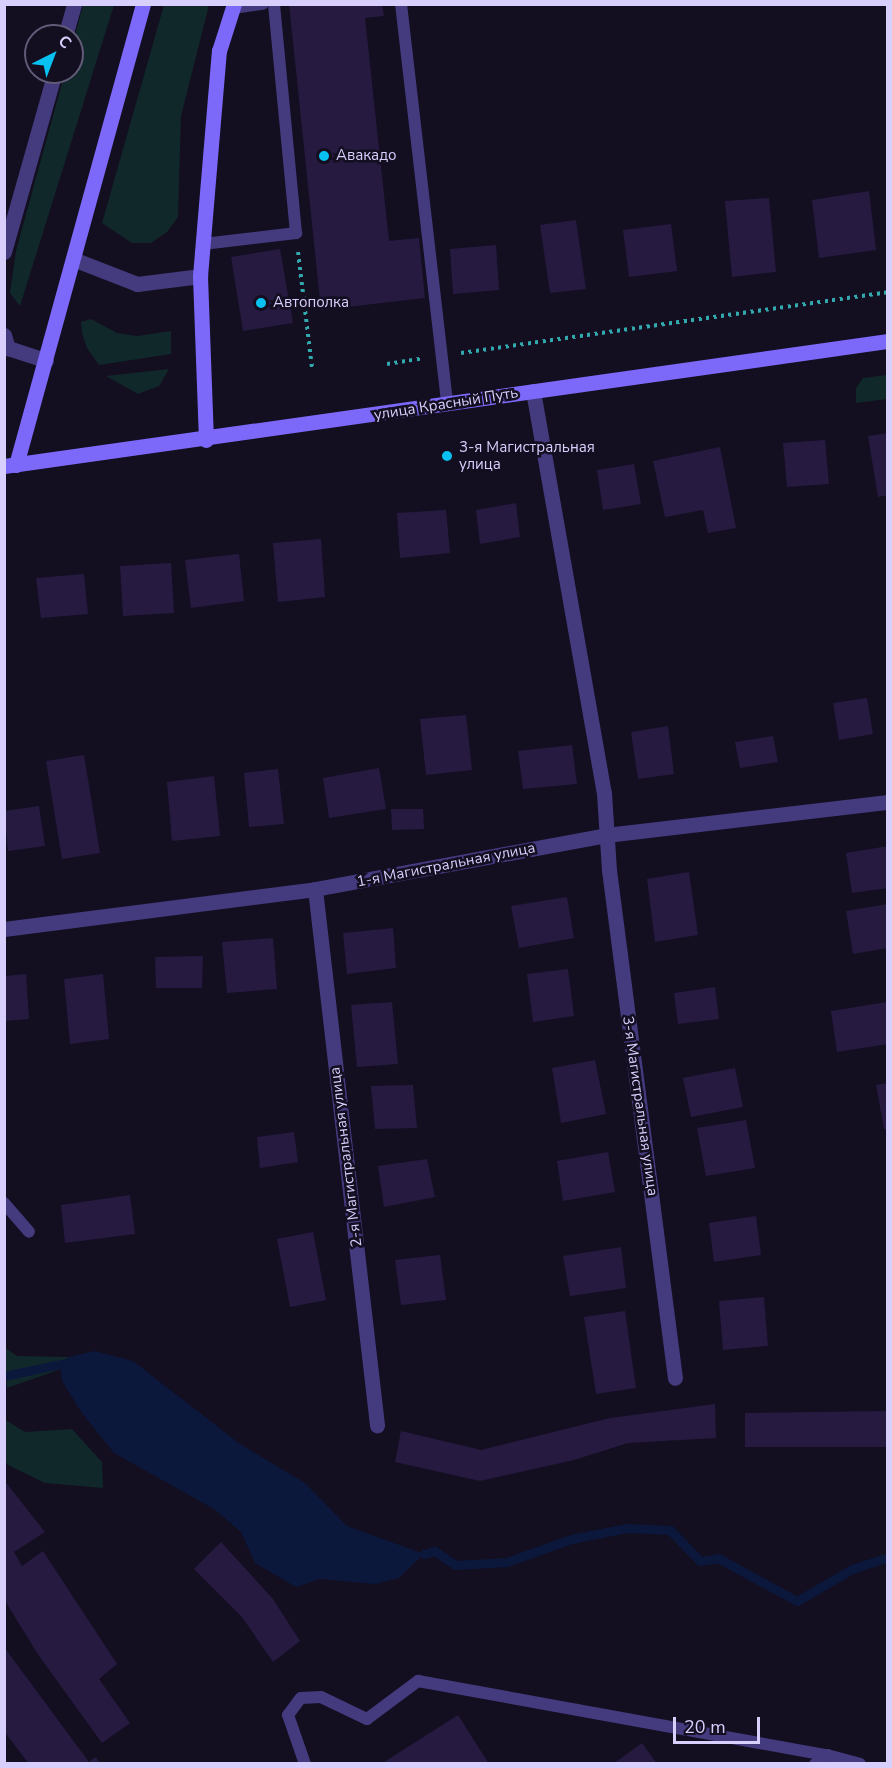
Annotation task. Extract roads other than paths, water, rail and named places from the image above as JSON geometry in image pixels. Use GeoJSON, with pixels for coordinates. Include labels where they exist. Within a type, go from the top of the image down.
{"type":"FeatureCollection","features":[{"type":"Feature","properties":{"kind":"main road"},"geometry":{"type":"LineString","coordinates":[[10,466],[46,360],[143,4]]}},
{"type":"Feature","properties":{"kind":"main road"},"geometry":{"type":"LineString","coordinates":[[206,440],[200,276],[219,51],[233,6]]}},
{"type":"Feature","properties":{"kind":"main road","name":"улица Красный Путь"},"geometry":{"type":"LineString","coordinates":[[10,466],[206,440],[533,390],[888,341]]}},
{"type":"Feature","properties":{"kind":"street"},"geometry":{"type":"LineString","coordinates":[[68,24],[74,4]]}},
{"type":"Feature","properties":{"kind":"street"},"geometry":{"type":"LineString","coordinates":[[4,252],[52,84]]}},
{"type":"Feature","properties":{"kind":"street"},"geometry":{"type":"LineString","coordinates":[[74,259],[137,284],[200,276]]}},
{"type":"Feature","properties":{"kind":"street"},"geometry":{"type":"LineString","coordinates":[[4,335],[8,348],[46,360]]}},
{"type":"Feature","properties":{"kind":"street","name":"3-я Магистральная улица"},"geometry":{"type":"LineString","coordinates":[[533,390],[604,793],[606,834],[675,1378]]}},
{"type":"Feature","properties":{"kind":"street","name":"1-я Магистральная улица"},"geometry":{"type":"LineString","coordinates":[[4,929],[315,889],[606,834],[888,802]]}},
{"type":"Feature","properties":{"kind":"street","name":"2-я Магистральная улица"},"geometry":{"type":"LineString","coordinates":[[315,889],[377,1425]]}},
{"type":"Feature","properties":{"kind":"lane"},"geometry":{"type":"LineString","coordinates":[[233,6],[263,4]]}},
{"type":"Feature","properties":{"kind":"lane"},"geometry":{"type":"LineString","coordinates":[[203,244],[296,233],[274,4]]}},
{"type":"Feature","properties":{"kind":"lane"},"geometry":{"type":"LineString","coordinates":[[401,4],[447,403]]}},
{"type":"Feature","properties":{"kind":"lane"},"geometry":{"type":"LineString","coordinates":[[4,1203],[29,1232]]}},
{"type":"Feature","properties":{"kind":"lane"},"geometry":{"type":"LineString","coordinates":[[304,1764],[288,1715],[301,1698],[321,1697],[367,1719],[418,1681],[860,1764]]}},
{"type":"Feature","properties":{"kind":"lane"},"geometry":{"type":"LineString","coordinates":[[815,1764],[830,1759]]}},
{"type":"Feature","properties":{"kind":"water"},"geometry":{"type":"Polygon","coordinates":[[[95,1351],[133,1361],[240,1444],[305,1483],[347,1526],[424,1554],[399,1578],[375,1584],[320,1579],[296,1587],[255,1563],[241,1532],[214,1509],[114,1453],[82,1413],[62,1381],[61,1369],[68,1357],[95,1351]]]}},
{"type":"Feature","properties":{"kind":"waterway"},"geometry":{"type":"LineString","coordinates":[[4,1376],[65,1363]]}},
{"type":"Feature","properties":{"kind":"waterway"},"geometry":{"type":"LineString","coordinates":[[424,1554],[435,1551],[455,1565],[507,1562],[571,1539],[627,1528],[670,1530],[700,1561],[718,1558],[797,1601],[852,1569],[888,1557]]}},
{"type":"Feature","properties":{"kind":"place","name":"Авакадо"},"geometry":{"type":"Point","coordinates":[324,156]}},
{"type":"Feature","properties":{"kind":"place","name":"Автополка"},"geometry":{"type":"Point","coordinates":[261,303]}},
{"type":"Feature","properties":{"kind":"place","name":"3-я Магистральная улица"},"geometry":{"type":"Point","coordinates":[447,456]}}]}
